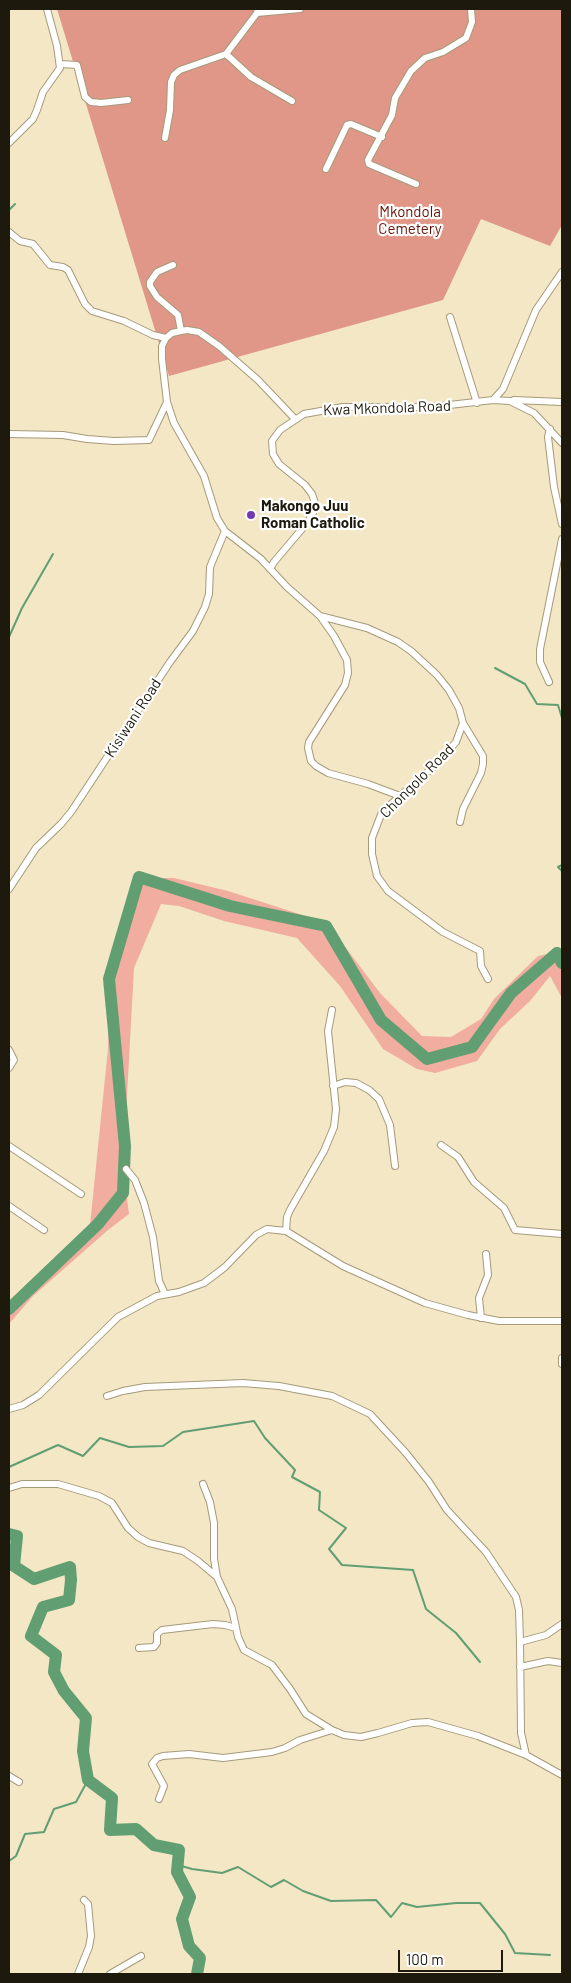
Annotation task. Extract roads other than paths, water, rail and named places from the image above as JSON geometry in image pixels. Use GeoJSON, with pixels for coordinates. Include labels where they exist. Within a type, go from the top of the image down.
{"type":"FeatureCollection","features":[{"type":"Feature","properties":{"kind":"street"},"geometry":{"type":"LineString","coordinates":[[9,143],[32,119],[43,92],[59,72],[61,64],[47,9]]}},
{"type":"Feature","properties":{"kind":"street"},"geometry":{"type":"LineString","coordinates":[[165,138],[170,110],[171,82],[180,70],[226,54],[257,11],[300,9]]}},
{"type":"Feature","properties":{"kind":"street"},"geometry":{"type":"LineString","coordinates":[[416,184],[367,162],[382,137],[394,111],[395,98],[411,71],[425,58],[444,52],[466,38],[472,22],[471,9]]}},
{"type":"Feature","properties":{"kind":"street"},"geometry":{"type":"LineString","coordinates":[[226,54],[251,77],[292,101]]}},
{"type":"Feature","properties":{"kind":"street"},"geometry":{"type":"LineString","coordinates":[[61,64],[77,65],[85,97],[90,102],[101,103],[128,100]]}},
{"type":"Feature","properties":{"kind":"street"},"geometry":{"type":"LineString","coordinates":[[326,170],[347,124],[382,137]]}},
{"type":"Feature","properties":{"kind":"street"},"geometry":{"type":"LineString","coordinates":[[9,232],[20,242],[33,244],[50,265],[63,267],[68,270],[85,304],[92,311],[124,321],[153,335],[166,338]]}},
{"type":"Feature","properties":{"kind":"street"},"geometry":{"type":"LineString","coordinates":[[173,265],[156,272],[150,282],[150,286],[157,297],[178,315],[181,331]]}},
{"type":"Feature","properties":{"kind":"street"},"geometry":{"type":"LineString","coordinates":[[493,400],[503,389],[536,310],[562,272]]}},
{"type":"Feature","properties":{"kind":"street"},"geometry":{"type":"LineString","coordinates":[[450,317],[477,402]]}},
{"type":"Feature","properties":{"kind":"street"},"geometry":{"type":"LineString","coordinates":[[295,419],[258,380],[219,346],[199,332],[181,331],[172,333],[166,338],[162,346],[162,358],[167,402],[174,423],[204,476],[217,518],[225,531],[251,550],[287,587],[320,616],[347,660],[348,673],[345,685],[309,742],[308,748],[311,761],[328,773],[368,784],[400,796]]}},
{"type":"Feature","properties":{"kind":"street","name":"Kwa Mkondola Road"},"geometry":{"type":"LineString","coordinates":[[270,569],[307,523],[313,513],[315,503],[312,494],[305,485],[279,464],[273,454],[272,441],[274,436],[295,419],[304,414],[336,408],[432,407],[493,400],[562,402]]}},
{"type":"Feature","properties":{"kind":"street"},"geometry":{"type":"LineString","coordinates":[[510,401],[534,413],[562,443]]}},
{"type":"Feature","properties":{"kind":"street"},"geometry":{"type":"LineString","coordinates":[[9,434],[56,434],[87,440],[149,440],[167,402]]}},
{"type":"Feature","properties":{"kind":"street"},"geometry":{"type":"LineString","coordinates":[[550,428],[550,459],[562,524]]}},
{"type":"Feature","properties":{"kind":"street","name":"Kisiwani Road"},"geometry":{"type":"LineString","coordinates":[[9,889],[36,848],[71,812],[165,668],[193,631],[205,608],[209,594],[210,567],[225,531]]}},
{"type":"Feature","properties":{"kind":"street"},"geometry":{"type":"LineString","coordinates":[[549,682],[540,662],[540,649],[562,538]]}},
{"type":"Feature","properties":{"kind":"street"},"geometry":{"type":"LineString","coordinates":[[320,616],[367,628],[398,642],[426,663],[449,690],[459,708],[463,723],[480,751],[484,764],[463,809],[460,822]]}},
{"type":"Feature","properties":{"kind":"street","name":"Chongolo Road"},"geometry":{"type":"LineString","coordinates":[[463,723],[456,742],[448,752],[382,812],[372,838],[372,854],[377,876],[388,891],[446,934],[480,951],[481,966],[488,979]]}},
{"type":"Feature","properties":{"kind":"street"},"geometry":{"type":"LineString","coordinates":[[286,1231],[286,1217],[332,1137],[336,1109],[328,1031],[332,1010]]}},
{"type":"Feature","properties":{"kind":"street"},"geometry":{"type":"LineString","coordinates":[[9,1050],[14,1060],[9,1068]]}},
{"type":"Feature","properties":{"kind":"street"},"geometry":{"type":"LineString","coordinates":[[333,1086],[345,1082],[356,1083],[379,1099],[390,1124],[395,1166]]}},
{"type":"Feature","properties":{"kind":"street"},"geometry":{"type":"LineString","coordinates":[[441,1145],[458,1157],[474,1182],[504,1208],[515,1230],[562,1234]]}},
{"type":"Feature","properties":{"kind":"street"},"geometry":{"type":"LineString","coordinates":[[9,1146],[81,1194]]}},
{"type":"Feature","properties":{"kind":"street"},"geometry":{"type":"LineString","coordinates":[[126,1170],[135,1180],[149,1219],[159,1281],[165,1294]]}},
{"type":"Feature","properties":{"kind":"street"},"geometry":{"type":"LineString","coordinates":[[9,1206],[44,1230]]}},
{"type":"Feature","properties":{"kind":"street"},"geometry":{"type":"LineString","coordinates":[[9,1409],[23,1404],[38,1395],[118,1317],[139,1304],[208,1280],[225,1267],[256,1235],[275,1229],[286,1231],[343,1266],[411,1298],[438,1307],[481,1318],[510,1322],[562,1321]]}},
{"type":"Feature","properties":{"kind":"street"},"geometry":{"type":"LineString","coordinates":[[481,1318],[479,1298],[488,1275],[486,1254]]}},
{"type":"Feature","properties":{"kind":"street"},"geometry":{"type":"LineString","coordinates":[[562,1358],[562,1364]]}},
{"type":"Feature","properties":{"kind":"street"},"geometry":{"type":"LineString","coordinates":[[107,1396],[146,1387],[243,1383],[279,1386],[332,1396],[370,1414],[406,1453],[429,1482],[447,1510],[482,1547],[516,1597],[520,1642],[521,1733],[526,1755]]}},
{"type":"Feature","properties":{"kind":"street"},"geometry":{"type":"LineString","coordinates":[[9,1488],[22,1484],[58,1484],[99,1496],[112,1504],[128,1528],[138,1537],[149,1543],[182,1551],[217,1577]]}},
{"type":"Feature","properties":{"kind":"street"},"geometry":{"type":"LineString","coordinates":[[203,1484],[210,1502],[214,1523],[214,1559],[217,1577],[232,1609],[244,1650],[272,1665],[306,1714],[332,1730],[344,1735],[361,1737],[378,1734],[412,1723],[428,1722],[478,1736],[526,1755],[562,1775]]}},
{"type":"Feature","properties":{"kind":"street"},"geometry":{"type":"LineString","coordinates":[[139,1648],[154,1647],[157,1643],[157,1634],[162,1630],[213,1624],[225,1624],[236,1628]]}},
{"type":"Feature","properties":{"kind":"street"},"geometry":{"type":"LineString","coordinates":[[520,1642],[546,1635],[562,1624]]}},
{"type":"Feature","properties":{"kind":"street"},"geometry":{"type":"LineString","coordinates":[[520,1667],[548,1661],[562,1662]]}},
{"type":"Feature","properties":{"kind":"street"},"geometry":{"type":"LineString","coordinates":[[159,1799],[164,1786],[152,1764],[163,1756],[189,1754],[222,1758],[272,1752],[300,1740],[332,1730]]}},
{"type":"Feature","properties":{"kind":"street"},"geometry":{"type":"LineString","coordinates":[[9,1776],[19,1782]]}},
{"type":"Feature","properties":{"kind":"street"},"geometry":{"type":"LineString","coordinates":[[78,1974],[89,1947],[91,1936],[88,1904],[84,1900]]}},
{"type":"Feature","properties":{"kind":"street"},"geometry":{"type":"LineString","coordinates":[[110,1974],[140,1956]]}},
{"type":"Feature","properties":{"kind":"waterway"},"geometry":{"type":"LineString","coordinates":[[9,210],[15,204]]}},
{"type":"Feature","properties":{"kind":"waterway"},"geometry":{"type":"LineString","coordinates":[[9,637],[22,608],[53,554]]}},
{"type":"Feature","properties":{"kind":"waterway"},"geometry":{"type":"LineString","coordinates":[[495,668],[525,684],[537,704],[558,705],[562,718]]}},
{"type":"Feature","properties":{"kind":"waterway"},"geometry":{"type":"LineString","coordinates":[[562,865],[558,867],[562,871]]}},
{"type":"Feature","properties":{"kind":"waterway"},"geometry":{"type":"LineString","coordinates":[[9,1309],[98,1224],[123,1193],[125,1146],[109,979],[139,877],[230,906],[326,926],[381,1020],[427,1059],[472,1047],[511,993],[557,953],[562,963]]}},
{"type":"Feature","properties":{"kind":"waterway"},"geometry":{"type":"LineString","coordinates":[[9,1467],[58,1445],[83,1456],[100,1438],[129,1447],[163,1446],[183,1432],[254,1421],[265,1438],[295,1470],[292,1477],[320,1492],[319,1510],[346,1528],[329,1549],[342,1565],[413,1570],[426,1609],[456,1633],[480,1662]]}},
{"type":"Feature","properties":{"kind":"waterway"},"geometry":{"type":"LineString","coordinates":[[9,1534],[17,1536],[14,1566],[34,1579],[70,1567],[69,1600],[43,1607],[31,1636],[56,1655],[54,1672],[64,1691],[86,1718],[83,1751],[88,1780],[112,1798],[110,1830],[136,1829],[154,1845],[179,1850],[177,1872],[190,1897],[182,1919],[189,1946],[200,1958],[197,1974]]}},
{"type":"Feature","properties":{"kind":"waterway"},"geometry":{"type":"LineString","coordinates":[[9,1861],[16,1856],[25,1834],[44,1832],[54,1809],[76,1802],[88,1780]]}},
{"type":"Feature","properties":{"kind":"waterway"},"geometry":{"type":"LineString","coordinates":[[178,1865],[222,1873],[238,1867],[271,1887],[284,1880],[303,1891],[331,1901],[376,1900],[391,1917],[402,1903],[417,1907],[456,1903],[480,1903],[505,1934],[515,1953],[550,1955]]}},
{"type":"Feature","properties":{"kind":"place","name":"Makongo Juu Roman Catholic"},"geometry":{"type":"Point","coordinates":[251,515]}},
{"type":"Feature","properties":{"kind":"park label","name":"Mkondola Cemetery"},"geometry":{"type":"Point","coordinates":[410,220]}}]}
